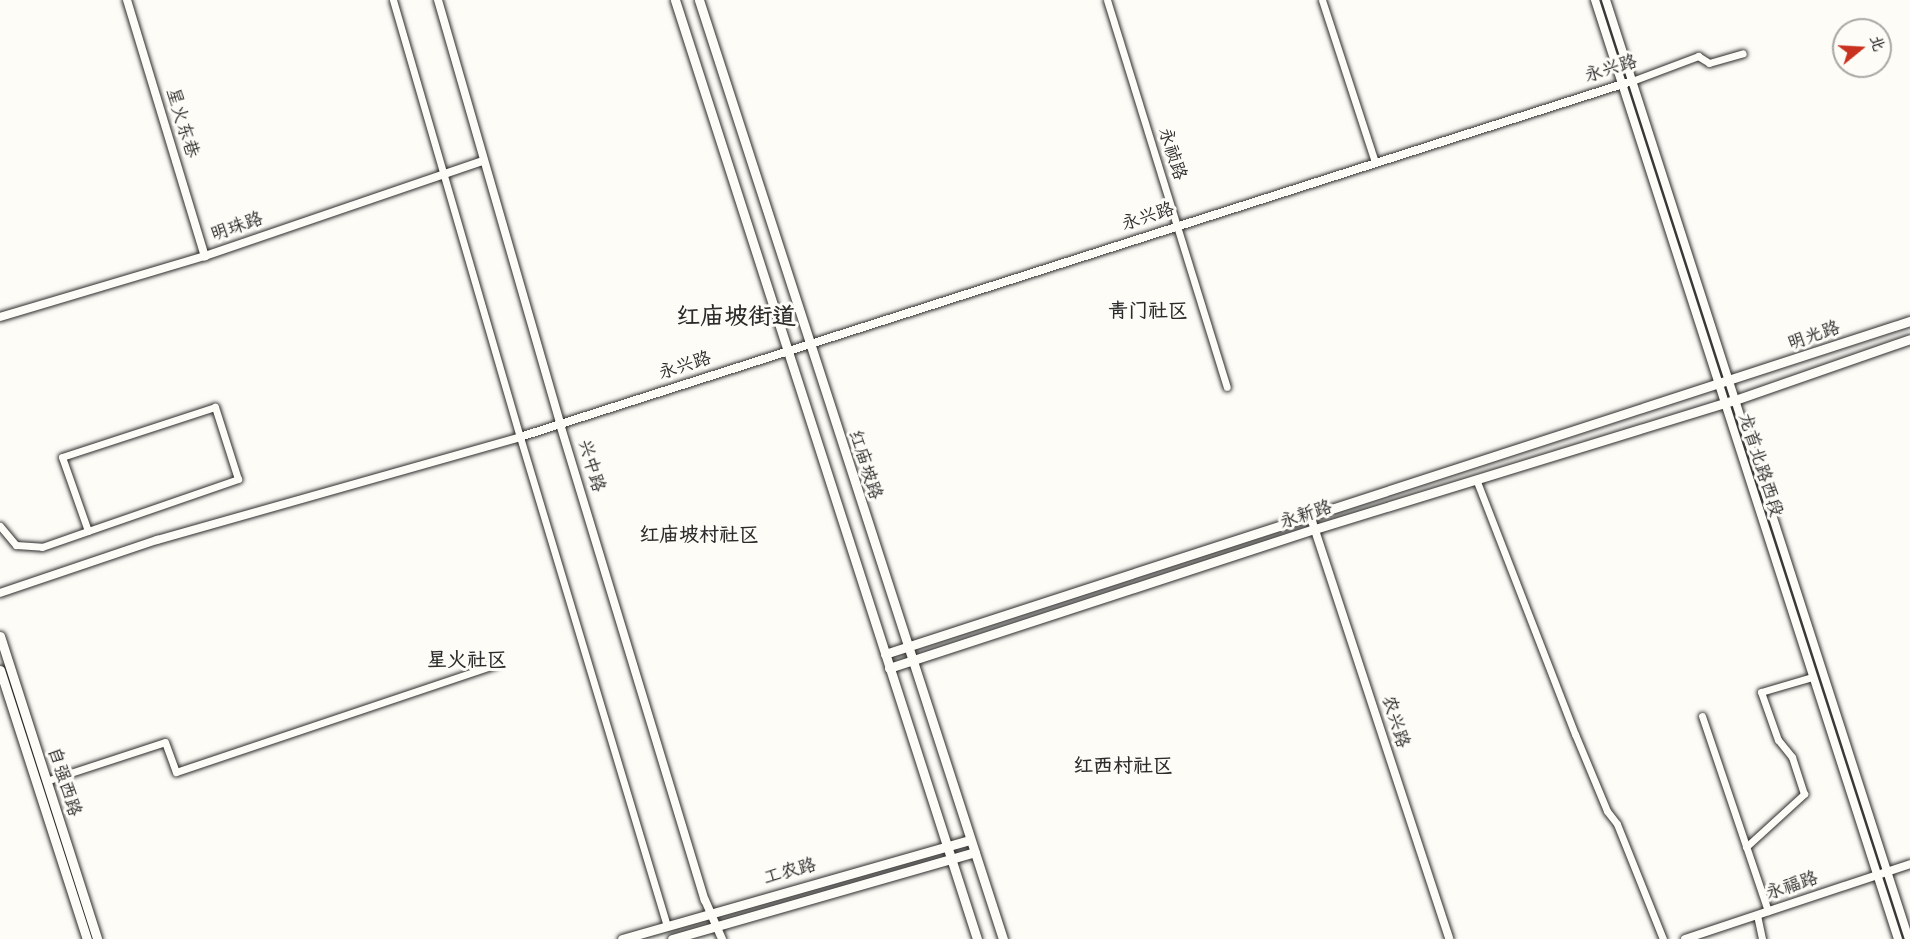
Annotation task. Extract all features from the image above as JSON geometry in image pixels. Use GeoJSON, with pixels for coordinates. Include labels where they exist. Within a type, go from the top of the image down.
{"type":"FeatureCollection","features":[{"type":"Feature","properties":{"kind":"main road"},"geometry":{"type":"LineString","coordinates":[[675,0],[977,939]]}},
{"type":"Feature","properties":{"kind":"main road","name":"红庙坡路"},"geometry":{"type":"LineString","coordinates":[[699,0],[911,662],[1004,939]]}},
{"type":"Feature","properties":{"kind":"main road","name":"明光路"},"geometry":{"type":"LineString","coordinates":[[1724,383],[1910,321]]}},
{"type":"Feature","properties":{"kind":"main road","name":"明光路"},"geometry":{"type":"LineString","coordinates":[[1735,400],[1910,339]]}},
{"type":"Feature","properties":{"kind":"main road","name":"永新路"},"geometry":{"type":"LineString","coordinates":[[885,654],[1724,383]]}},
{"type":"Feature","properties":{"kind":"main road","name":"永新路"},"geometry":{"type":"LineString","coordinates":[[889,668],[1315,529],[1722,402],[1735,400]]}},
{"type":"Feature","properties":{"kind":"main road","name":"自强西路"},"geometry":{"type":"LineString","coordinates":[[0,636],[97,939]]}},
{"type":"Feature","properties":{"kind":"main road","name":"自强西路"},"geometry":{"type":"LineString","coordinates":[[0,670],[87,939]]}},
{"type":"Feature","properties":{"kind":"main road","name":"工农路"},"geometry":{"type":"LineString","coordinates":[[622,939],[947,844],[969,840]]}},
{"type":"Feature","properties":{"kind":"main road","name":"工农路"},"geometry":{"type":"LineString","coordinates":[[672,939],[975,852]]}},
{"type":"Feature","properties":{"kind":"street","name":"星火东巷"},"geometry":{"type":"LineString","coordinates":[[127,0],[205,256]]}},
{"type":"Feature","properties":{"kind":"street"},"geometry":{"type":"LineString","coordinates":[[393,0],[520,437],[667,926]]}},
{"type":"Feature","properties":{"kind":"street","name":"兴中路"},"geometry":{"type":"LineString","coordinates":[[438,0],[560,424],[710,913],[722,939]]}},
{"type":"Feature","properties":{"kind":"street","name":"永祯路"},"geometry":{"type":"LineString","coordinates":[[1107,0],[1179,225],[1227,387]]}},
{"type":"Feature","properties":{"kind":"street"},"geometry":{"type":"LineString","coordinates":[[1322,0],[1375,162]]}},
{"type":"Feature","properties":{"kind":"street","name":"龙首北路西段"},"geometry":{"type":"LineString","coordinates":[[1595,0],[1724,383],[1735,400],[1909,939]]}},
{"type":"Feature","properties":{"kind":"street","name":"龙首北路西段"},"geometry":{"type":"LineString","coordinates":[[1606,0],[1724,383],[1722,402],[1898,939]]}},
{"type":"Feature","properties":{"kind":"street","name":"永兴路"},"geometry":{"type":"LineString","coordinates":[[0,593],[157,540],[520,437],[1632,81],[1698,56],[1710,63],[1743,53]]}},
{"type":"Feature","properties":{"kind":"street","name":"明珠路"},"geometry":{"type":"LineString","coordinates":[[0,317],[205,256],[483,161]]}},
{"type":"Feature","properties":{"kind":"street"},"geometry":{"type":"LineString","coordinates":[[0,526],[7,538],[26,548],[42,547],[238,479],[215,407],[62,457],[88,531]]}},
{"type":"Feature","properties":{"kind":"street"},"geometry":{"type":"LineString","coordinates":[[1476,479],[1606,811],[1617,824],[1663,939]]}},
{"type":"Feature","properties":{"kind":"street","name":"农兴路"},"geometry":{"type":"LineString","coordinates":[[1310,515],[1449,939]]}},
{"type":"Feature","properties":{"kind":"street"},"geometry":{"type":"LineString","coordinates":[[46,781],[165,742],[176,772],[494,665]]}},
{"type":"Feature","properties":{"kind":"street"},"geometry":{"type":"LineString","coordinates":[[1746,847],[1804,794],[1792,757],[1778,740],[1761,692],[1812,677]]}},
{"type":"Feature","properties":{"kind":"street"},"geometry":{"type":"LineString","coordinates":[[1702,716],[1768,911]]}},
{"type":"Feature","properties":{"kind":"street","name":"永福路"},"geometry":{"type":"LineString","coordinates":[[1685,939],[1910,864]]}},
{"type":"Feature","properties":{"kind":"street"},"geometry":{"type":"LineString","coordinates":[[1757,915],[1762,939]]}},
{"type":"Feature","properties":{"kind":"district","name":"青门社区"},"geometry":{"type":"Point","coordinates":[1148,310]}},
{"type":"Feature","properties":{"kind":"district","name":"红庙坡街道"},"geometry":{"type":"Point","coordinates":[736,317]}},
{"type":"Feature","properties":{"kind":"district","name":"红庙坡村社区"},"geometry":{"type":"Point","coordinates":[699,534]}},
{"type":"Feature","properties":{"kind":"district","name":"星火社区"},"geometry":{"type":"Point","coordinates":[467,659]}},
{"type":"Feature","properties":{"kind":"district","name":"红西村社区"},"geometry":{"type":"Point","coordinates":[1123,765]}}]}
